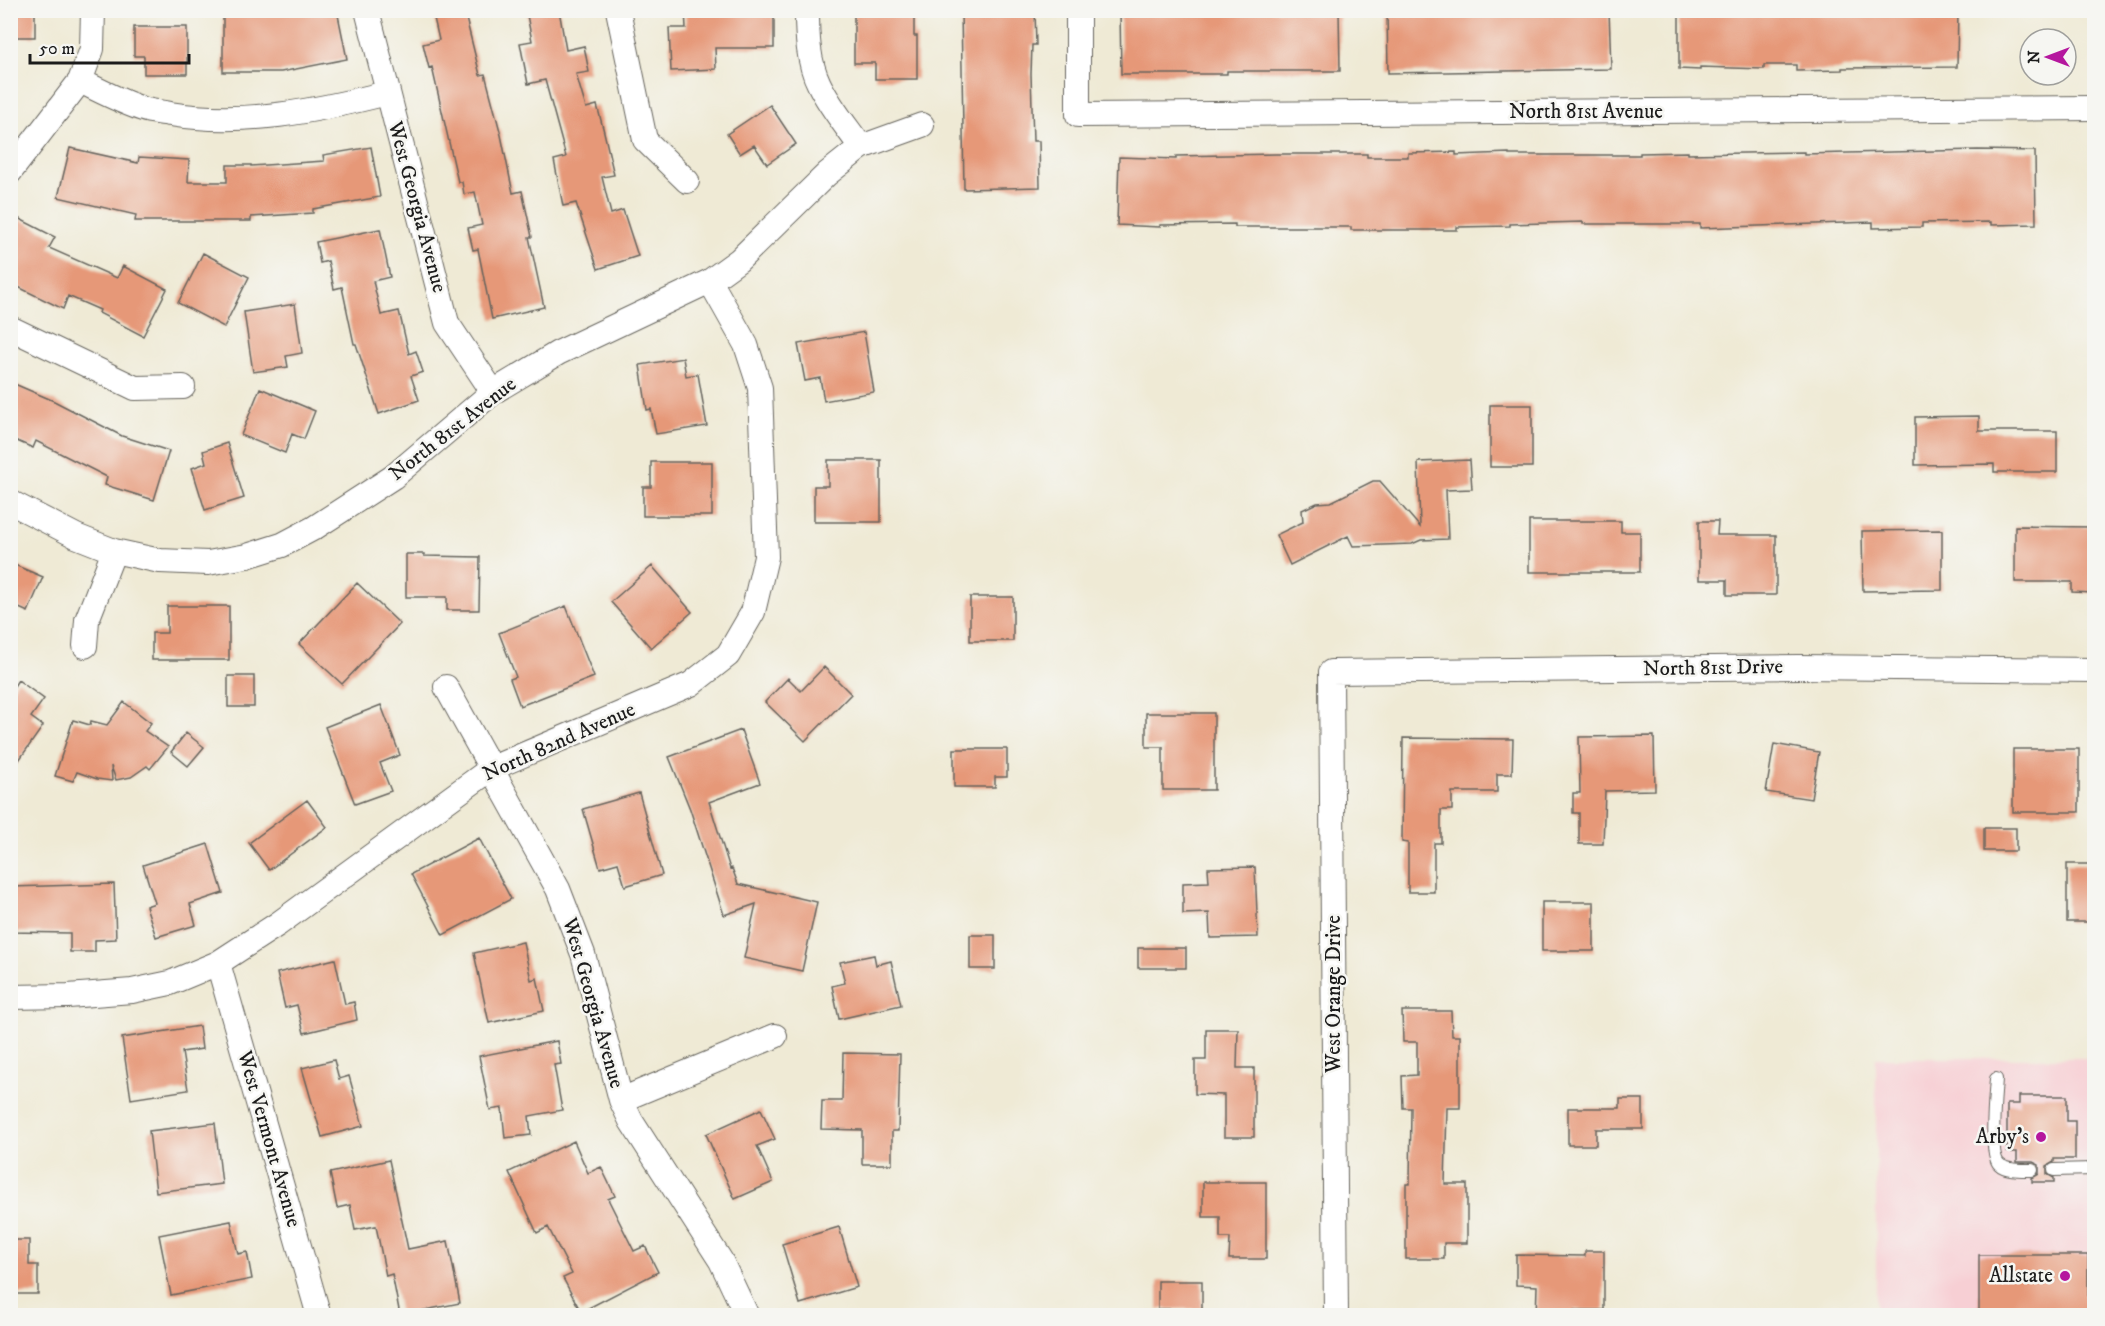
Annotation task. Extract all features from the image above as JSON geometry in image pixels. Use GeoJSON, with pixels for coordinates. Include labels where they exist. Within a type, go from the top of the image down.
{"type":"FeatureCollection","features":[{"type":"Feature","properties":{"kind":"street"},"geometry":{"type":"LineString","coordinates":[[10,172],[80,81],[92,49],[93,10]]}},
{"type":"Feature","properties":{"kind":"street","name":"West Georgia Avenue"},"geometry":{"type":"LineString","coordinates":[[367,10],[447,323],[493,392]]}},
{"type":"Feature","properties":{"kind":"street"},"geometry":{"type":"LineString","coordinates":[[618,10],[645,140],[687,181]]}},
{"type":"Feature","properties":{"kind":"street"},"geometry":{"type":"LineString","coordinates":[[807,10],[810,55],[819,84],[861,147]]}},
{"type":"Feature","properties":{"kind":"street","name":"North 81st Avenue"},"geometry":{"type":"LineString","coordinates":[[1078,10],[1078,115],[2094,108]]}},
{"type":"Feature","properties":{"kind":"street"},"geometry":{"type":"LineString","coordinates":[[80,81],[144,110],[198,119],[267,117],[328,108],[387,93]]}},
{"type":"Feature","properties":{"kind":"street","name":"North 81st Avenue"},"geometry":{"type":"LineString","coordinates":[[10,502],[76,536],[114,551],[160,561],[208,563],[247,556],[282,545],[314,528],[393,477],[493,392],[558,353],[710,280],[739,260],[827,174],[861,147],[922,125]]}},
{"type":"Feature","properties":{"kind":"street","name":"North 82nd Avenue"},"geometry":{"type":"LineString","coordinates":[[10,996],[68,996],[132,991],[170,983],[218,963],[287,917],[492,768],[691,684],[728,655],[753,612],[766,557],[760,388],[746,345],[710,280]]}},
{"type":"Feature","properties":{"kind":"street"},"geometry":{"type":"LineString","coordinates":[[10,328],[135,388],[183,387]]}},
{"type":"Feature","properties":{"kind":"street"},"geometry":{"type":"LineString","coordinates":[[85,646],[87,620],[114,551]]}},
{"type":"Feature","properties":{"kind":"street","name":"North 81st Drive"},"geometry":{"type":"LineString","coordinates":[[1331,672],[1799,667],[2094,670]]}},
{"type":"Feature","properties":{"kind":"street","name":"West Orange Drive"},"geometry":{"type":"LineString","coordinates":[[1331,672],[1336,1316]]}},
{"type":"Feature","properties":{"kind":"street","name":"West Georgia Avenue"},"geometry":{"type":"LineString","coordinates":[[446,687],[558,889],[583,954],[621,1101],[631,1121],[721,1261],[747,1316]]}},
{"type":"Feature","properties":{"kind":"street","name":"West Vermont Avenue"},"geometry":{"type":"LineString","coordinates":[[218,963],[319,1316]]}},
{"type":"Feature","properties":{"kind":"street"},"geometry":{"type":"LineString","coordinates":[[621,1101],[775,1036]]}},
{"type":"Feature","properties":{"kind":"lane"},"geometry":{"type":"LineString","coordinates":[[1996,1079],[1993,1145],[1997,1160],[2009,1168],[2032,1170]]}},
{"type":"Feature","properties":{"kind":"lane"},"geometry":{"type":"LineString","coordinates":[[2054,1170],[2094,1169]]}},
{"type":"Feature","properties":{"kind":"shaded area"},"geometry":{"type":"Polygon","coordinates":[[[1876,1058],[2094,1058],[2094,1315],[1876,1315],[1876,1058]]]}},
{"type":"Feature","properties":{"kind":"building"},"geometry":{"type":"Polygon","coordinates":[[[10,10],[35,10],[35,37],[10,37],[10,10]]]}},
{"type":"Feature","properties":{"kind":"building"},"geometry":{"type":"Polygon","coordinates":[[[337,10],[347,59],[281,72],[223,72],[223,12],[337,10]]]}},
{"type":"Feature","properties":{"kind":"building"},"geometry":{"type":"Polygon","coordinates":[[[464,10],[480,75],[485,74],[513,193],[522,191],[544,307],[492,319],[478,249],[473,250],[468,228],[482,225],[475,192],[464,194],[462,182],[458,182],[432,67],[429,68],[423,44],[439,40],[434,18],[464,10]]]}},
{"type":"Feature","properties":{"kind":"building"},"geometry":{"type":"Polygon","coordinates":[[[526,10],[559,10],[566,50],[584,46],[589,72],[576,74],[586,108],[597,105],[604,132],[614,175],[602,177],[611,214],[623,210],[638,256],[598,269],[576,203],[563,206],[554,160],[566,157],[545,80],[528,84],[520,43],[532,41],[526,10]]]}},
{"type":"Feature","properties":{"kind":"building"},"geometry":{"type":"Polygon","coordinates":[[[685,10],[774,10],[774,48],[715,48],[716,69],[671,71],[669,28],[686,28],[685,10]]]}},
{"type":"Feature","properties":{"kind":"building"},"geometry":{"type":"Polygon","coordinates":[[[854,10],[914,10],[914,36],[917,36],[917,79],[875,79],[875,63],[854,63],[854,10]]]}},
{"type":"Feature","properties":{"kind":"building"},"geometry":{"type":"Polygon","coordinates":[[[961,10],[1035,10],[1036,45],[1032,45],[1031,74],[1033,141],[1039,141],[1040,187],[964,189],[961,10]]]}},
{"type":"Feature","properties":{"kind":"building"},"geometry":{"type":"Polygon","coordinates":[[[1120,10],[1339,10],[1340,71],[1121,74],[1120,10]]]}},
{"type":"Feature","properties":{"kind":"building"},"geometry":{"type":"Polygon","coordinates":[[[1387,10],[1609,10],[1611,69],[1388,73],[1387,10]]]}},
{"type":"Feature","properties":{"kind":"building"},"geometry":{"type":"Polygon","coordinates":[[[1679,10],[1958,10],[1957,67],[1842,68],[1842,70],[1796,71],[1796,65],[1764,65],[1764,69],[1700,67],[1700,70],[1679,69],[1679,10]]]}},
{"type":"Feature","properties":{"kind":"building"},"geometry":{"type":"Polygon","coordinates":[[[134,27],[187,27],[187,74],[144,74],[144,56],[134,56],[134,27]]]}},
{"type":"Feature","properties":{"kind":"building"},"geometry":{"type":"Polygon","coordinates":[[[770,105],[796,144],[767,164],[754,145],[740,154],[727,134],[770,105]]]}},
{"type":"Feature","properties":{"kind":"building"},"geometry":{"type":"Polygon","coordinates":[[[371,147],[380,197],[313,209],[313,213],[251,217],[251,221],[135,221],[136,215],[58,197],[70,148],[138,163],[139,157],[189,160],[188,182],[227,182],[227,165],[251,166],[324,161],[323,155],[371,147]]]}},
{"type":"Feature","properties":{"kind":"building"},"geometry":{"type":"Polygon","coordinates":[[[2035,151],[2036,224],[1922,223],[1922,227],[1873,228],[1873,222],[1700,228],[1700,224],[1583,224],[1583,222],[1457,227],[1457,230],[1235,227],[1235,224],[1160,225],[1160,227],[1117,225],[1119,157],[1176,159],[1176,156],[1367,154],[1367,157],[1408,157],[1408,153],[1456,152],[1456,155],[1509,153],[1509,155],[1640,155],[1640,153],[1688,152],[1688,154],[1804,152],[1804,154],[2035,151]]]}},
{"type":"Feature","properties":{"kind":"building"},"geometry":{"type":"Polygon","coordinates":[[[10,214],[55,237],[49,248],[117,278],[123,266],[167,289],[143,336],[99,313],[100,310],[68,296],[63,309],[10,283],[10,214]]]}},
{"type":"Feature","properties":{"kind":"building"},"geometry":{"type":"Polygon","coordinates":[[[380,229],[390,277],[373,281],[381,315],[399,311],[409,354],[416,351],[423,372],[411,376],[419,400],[379,414],[356,344],[354,344],[342,287],[334,289],[328,261],[320,263],[316,242],[380,229]]]}},
{"type":"Feature","properties":{"kind":"building"},"geometry":{"type":"Polygon","coordinates":[[[203,253],[249,277],[224,327],[178,303],[203,253]]]}},
{"type":"Feature","properties":{"kind":"building"},"geometry":{"type":"Polygon","coordinates":[[[295,304],[302,353],[286,356],[288,367],[253,372],[244,312],[295,304]]]}},
{"type":"Feature","properties":{"kind":"building"},"geometry":{"type":"Polygon","coordinates":[[[864,332],[874,392],[824,401],[820,378],[805,381],[798,344],[864,332]]]}},
{"type":"Feature","properties":{"kind":"building"},"geometry":{"type":"Polygon","coordinates":[[[683,358],[686,376],[698,374],[707,426],[656,434],[651,409],[647,410],[640,365],[683,358]]]}},
{"type":"Feature","properties":{"kind":"building"},"geometry":{"type":"Polygon","coordinates":[[[10,382],[54,401],[122,436],[169,451],[154,500],[105,485],[107,477],[36,441],[33,448],[10,438],[10,382]]]}},
{"type":"Feature","properties":{"kind":"building"},"geometry":{"type":"Polygon","coordinates":[[[260,388],[315,411],[304,439],[292,434],[285,453],[241,435],[260,388]]]}},
{"type":"Feature","properties":{"kind":"building"},"geometry":{"type":"Polygon","coordinates":[[[1490,405],[1532,405],[1532,467],[1490,467],[1490,405]]]}},
{"type":"Feature","properties":{"kind":"building"},"geometry":{"type":"Polygon","coordinates":[[[1979,416],[1979,431],[2057,431],[2057,472],[1994,472],[1994,464],[1915,465],[1915,417],[1979,416]]]}},
{"type":"Feature","properties":{"kind":"building"},"geometry":{"type":"Polygon","coordinates":[[[227,443],[244,498],[205,510],[192,468],[206,463],[203,451],[227,443]]]}},
{"type":"Feature","properties":{"kind":"building"},"geometry":{"type":"Polygon","coordinates":[[[828,460],[881,460],[881,522],[814,522],[814,486],[828,486],[828,460]]]}},
{"type":"Feature","properties":{"kind":"building"},"geometry":{"type":"Polygon","coordinates":[[[1470,460],[1472,489],[1446,490],[1448,539],[1421,540],[1412,544],[1353,546],[1348,536],[1290,565],[1276,535],[1303,522],[1302,510],[1317,503],[1331,502],[1373,481],[1380,481],[1420,527],[1418,462],[1470,460]]]}},
{"type":"Feature","properties":{"kind":"building"},"geometry":{"type":"Polygon","coordinates":[[[651,462],[712,462],[712,516],[643,516],[643,487],[651,487],[651,462]]]}},
{"type":"Feature","properties":{"kind":"building"},"geometry":{"type":"Polygon","coordinates":[[[1529,521],[1621,521],[1621,532],[1640,532],[1640,572],[1529,572],[1529,521]]]}},
{"type":"Feature","properties":{"kind":"building"},"geometry":{"type":"Polygon","coordinates":[[[1699,521],[1718,521],[1717,535],[1776,535],[1776,595],[1727,595],[1727,580],[1699,580],[1699,521]]]}},
{"type":"Feature","properties":{"kind":"building"},"geometry":{"type":"Polygon","coordinates":[[[2015,526],[2094,527],[2094,593],[2072,592],[2072,582],[2015,582],[2015,526]]]}},
{"type":"Feature","properties":{"kind":"building"},"geometry":{"type":"Polygon","coordinates":[[[1942,530],[1942,590],[1863,591],[1862,531],[1942,530]]]}},
{"type":"Feature","properties":{"kind":"building"},"geometry":{"type":"Polygon","coordinates":[[[406,554],[480,557],[479,610],[447,610],[447,597],[406,597],[406,554]]]}},
{"type":"Feature","properties":{"kind":"building"},"geometry":{"type":"Polygon","coordinates":[[[10,563],[43,577],[28,612],[10,604],[10,563]]]}},
{"type":"Feature","properties":{"kind":"building"},"geometry":{"type":"Polygon","coordinates":[[[652,566],[692,612],[651,648],[611,602],[652,566]]]}},
{"type":"Feature","properties":{"kind":"building"},"geometry":{"type":"Polygon","coordinates":[[[357,583],[400,624],[342,684],[299,644],[357,583]]]}},
{"type":"Feature","properties":{"kind":"building"},"geometry":{"type":"Polygon","coordinates":[[[970,597],[1013,597],[1013,641],[970,641],[970,597]]]}},
{"type":"Feature","properties":{"kind":"building"},"geometry":{"type":"Polygon","coordinates":[[[167,606],[229,606],[229,660],[152,660],[152,633],[167,633],[167,606]]]}},
{"type":"Feature","properties":{"kind":"building"},"geometry":{"type":"Polygon","coordinates":[[[566,606],[594,677],[520,706],[510,679],[516,677],[499,633],[566,606]]]}},
{"type":"Feature","properties":{"kind":"building"},"geometry":{"type":"Polygon","coordinates":[[[824,667],[851,694],[805,741],[765,702],[788,678],[801,691],[824,667]]]}},
{"type":"Feature","properties":{"kind":"building"},"geometry":{"type":"Polygon","coordinates":[[[228,676],[254,676],[254,707],[228,707],[228,676]]]}},
{"type":"Feature","properties":{"kind":"building"},"geometry":{"type":"Polygon","coordinates":[[[18,680],[44,699],[31,717],[43,726],[10,773],[10,692],[18,680]]]}},
{"type":"Feature","properties":{"kind":"building"},"geometry":{"type":"Polygon","coordinates":[[[124,702],[151,723],[145,731],[168,747],[150,769],[147,766],[131,777],[116,780],[111,766],[112,781],[77,772],[73,781],[55,776],[73,720],[90,725],[91,721],[107,725],[124,702]]]}},
{"type":"Feature","properties":{"kind":"building"},"geometry":{"type":"Polygon","coordinates":[[[381,705],[400,755],[380,763],[391,791],[355,804],[325,727],[381,705]]]}},
{"type":"Feature","properties":{"kind":"building"},"geometry":{"type":"Polygon","coordinates":[[[1146,713],[1214,713],[1214,790],[1163,790],[1163,747],[1146,747],[1146,713]]]}},
{"type":"Feature","properties":{"kind":"building"},"geometry":{"type":"Polygon","coordinates":[[[741,730],[760,783],[709,802],[730,869],[732,868],[738,884],[817,902],[802,971],[744,958],[756,904],[724,915],[690,809],[669,757],[741,730]]]}},
{"type":"Feature","properties":{"kind":"building"},"geometry":{"type":"Polygon","coordinates":[[[186,733],[204,747],[188,766],[171,752],[186,733]]]}},
{"type":"Feature","properties":{"kind":"building"},"geometry":{"type":"Polygon","coordinates":[[[1654,736],[1655,790],[1605,791],[1603,844],[1579,844],[1579,813],[1573,813],[1573,793],[1580,793],[1579,737],[1654,736]]]}},
{"type":"Feature","properties":{"kind":"building"},"geometry":{"type":"Polygon","coordinates":[[[1403,738],[1513,739],[1512,774],[1497,774],[1497,792],[1452,792],[1452,810],[1441,810],[1441,843],[1434,843],[1434,892],[1408,892],[1408,843],[1402,842],[1403,738]]]}},
{"type":"Feature","properties":{"kind":"building"},"geometry":{"type":"Polygon","coordinates":[[[1774,744],[1819,752],[1811,799],[1766,792],[1774,744]]]}},
{"type":"Feature","properties":{"kind":"building"},"geometry":{"type":"Polygon","coordinates":[[[954,749],[1007,749],[1007,777],[995,777],[995,787],[954,787],[954,749]]]}},
{"type":"Feature","properties":{"kind":"building"},"geometry":{"type":"Polygon","coordinates":[[[2013,749],[2079,749],[2079,812],[2013,812],[2013,749]]]}},
{"type":"Feature","properties":{"kind":"building"},"geometry":{"type":"Polygon","coordinates":[[[639,793],[662,875],[625,886],[618,863],[600,868],[583,809],[639,793]]]}},
{"type":"Feature","properties":{"kind":"building"},"geometry":{"type":"Polygon","coordinates":[[[307,800],[327,827],[269,870],[249,843],[307,800]]]}},
{"type":"Feature","properties":{"kind":"building"},"geometry":{"type":"Polygon","coordinates":[[[1984,828],[2016,828],[2016,851],[1984,851],[1984,828]]]}},
{"type":"Feature","properties":{"kind":"building"},"geometry":{"type":"Polygon","coordinates":[[[479,838],[511,899],[443,935],[411,874],[479,838]]]}},
{"type":"Feature","properties":{"kind":"building"},"geometry":{"type":"Polygon","coordinates":[[[208,844],[223,893],[190,904],[196,925],[156,937],[146,906],[155,903],[143,865],[208,844]]]}},
{"type":"Feature","properties":{"kind":"building"},"geometry":{"type":"Polygon","coordinates":[[[2067,864],[2090,864],[2090,922],[2067,922],[2067,864]]]}},
{"type":"Feature","properties":{"kind":"building"},"geometry":{"type":"Polygon","coordinates":[[[1255,867],[1258,937],[1210,938],[1209,913],[1183,914],[1183,883],[1209,882],[1208,868],[1255,867]]]}},
{"type":"Feature","properties":{"kind":"building"},"geometry":{"type":"Polygon","coordinates":[[[114,884],[116,939],[95,940],[95,952],[70,952],[70,933],[10,932],[10,887],[114,884]]]}},
{"type":"Feature","properties":{"kind":"building"},"geometry":{"type":"Polygon","coordinates":[[[1542,902],[1594,902],[1594,951],[1542,951],[1542,902]]]}},
{"type":"Feature","properties":{"kind":"building"},"geometry":{"type":"Polygon","coordinates":[[[970,935],[995,935],[995,969],[970,969],[970,935]]]}},
{"type":"Feature","properties":{"kind":"building"},"geometry":{"type":"Polygon","coordinates":[[[523,942],[531,980],[537,978],[544,1011],[489,1023],[474,953],[523,942]]]}},
{"type":"Feature","properties":{"kind":"building"},"geometry":{"type":"Polygon","coordinates":[[[1138,948],[1186,948],[1186,968],[1138,968],[1138,948]]]}},
{"type":"Feature","properties":{"kind":"building"},"geometry":{"type":"Polygon","coordinates":[[[874,955],[876,965],[891,961],[901,1005],[839,1019],[832,986],[845,983],[840,962],[874,955]]]}},
{"type":"Feature","properties":{"kind":"building"},"geometry":{"type":"Polygon","coordinates":[[[335,959],[345,1004],[354,1002],[357,1020],[304,1033],[297,1005],[285,1008],[277,973],[335,959]]]}},
{"type":"Feature","properties":{"kind":"building"},"geometry":{"type":"Polygon","coordinates":[[[1402,1011],[1451,1011],[1452,1036],[1460,1036],[1460,1108],[1447,1108],[1445,1184],[1467,1184],[1467,1243],[1444,1243],[1444,1259],[1406,1259],[1406,1184],[1410,1184],[1411,1108],[1403,1108],[1402,1076],[1417,1075],[1417,1042],[1403,1042],[1402,1011]]]}},
{"type":"Feature","properties":{"kind":"building"},"geometry":{"type":"Polygon","coordinates":[[[199,1026],[202,1049],[182,1052],[188,1090],[131,1099],[122,1038],[199,1026]]]}},
{"type":"Feature","properties":{"kind":"building"},"geometry":{"type":"Polygon","coordinates":[[[1206,1029],[1238,1029],[1237,1068],[1254,1068],[1254,1137],[1224,1137],[1224,1095],[1195,1094],[1195,1060],[1206,1060],[1206,1029]]]}},
{"type":"Feature","properties":{"kind":"building"},"geometry":{"type":"Polygon","coordinates":[[[557,1041],[561,1064],[554,1065],[562,1110],[529,1116],[531,1135],[505,1138],[502,1108],[490,1110],[479,1056],[557,1041]]]}},
{"type":"Feature","properties":{"kind":"building"},"geometry":{"type":"Polygon","coordinates":[[[843,1053],[900,1054],[898,1131],[892,1131],[892,1164],[862,1164],[862,1130],[821,1129],[822,1101],[842,1101],[843,1053]]]}},
{"type":"Feature","properties":{"kind":"building"},"geometry":{"type":"Polygon","coordinates":[[[334,1060],[339,1079],[349,1076],[363,1126],[322,1137],[302,1068],[334,1060]]]}},
{"type":"Feature","properties":{"kind":"building","name":"Arby's"},"geometry":{"type":"Polygon","coordinates":[[[2019,1096],[2067,1096],[2067,1121],[2075,1121],[2075,1159],[2054,1159],[2054,1162],[2047,1166],[2047,1174],[2054,1178],[2054,1182],[2032,1182],[2032,1178],[2039,1174],[2039,1165],[2033,1162],[2017,1162],[2017,1152],[2007,1152],[2007,1104],[2019,1104],[2019,1096]]]}},
{"type":"Feature","properties":{"kind":"building"},"geometry":{"type":"Polygon","coordinates":[[[1620,1099],[1643,1099],[1643,1129],[1596,1129],[1596,1145],[1568,1145],[1568,1108],[1620,1108],[1620,1099]]]}},
{"type":"Feature","properties":{"kind":"building"},"geometry":{"type":"Polygon","coordinates":[[[761,1109],[775,1139],[757,1146],[773,1182],[735,1199],[706,1134],[761,1109]]]}},
{"type":"Feature","properties":{"kind":"building"},"geometry":{"type":"Polygon","coordinates":[[[215,1123],[222,1184],[156,1192],[149,1131],[215,1123]]]}},
{"type":"Feature","properties":{"kind":"building"},"geometry":{"type":"Polygon","coordinates":[[[574,1141],[588,1173],[601,1167],[615,1196],[608,1199],[634,1251],[645,1246],[658,1272],[581,1312],[563,1278],[572,1274],[548,1227],[537,1233],[509,1172],[574,1141]]]}},
{"type":"Feature","properties":{"kind":"building"},"geometry":{"type":"Polygon","coordinates":[[[389,1160],[408,1249],[448,1241],[460,1303],[400,1315],[392,1274],[386,1276],[376,1226],[355,1230],[350,1205],[337,1208],[330,1173],[389,1160]]]}},
{"type":"Feature","properties":{"kind":"building"},"geometry":{"type":"Polygon","coordinates":[[[1203,1182],[1266,1182],[1266,1259],[1229,1259],[1230,1238],[1220,1238],[1220,1217],[1203,1217],[1203,1182]]]}},
{"type":"Feature","properties":{"kind":"building"},"geometry":{"type":"Polygon","coordinates":[[[231,1221],[238,1254],[247,1252],[252,1279],[171,1295],[159,1235],[231,1221]]]}},
{"type":"Feature","properties":{"kind":"building"},"geometry":{"type":"Polygon","coordinates":[[[839,1227],[857,1287],[800,1304],[782,1244],[839,1227]]]}},
{"type":"Feature","properties":{"kind":"building"},"geometry":{"type":"Polygon","coordinates":[[[10,1240],[29,1240],[29,1265],[38,1265],[38,1294],[10,1294],[10,1240]]]}},
{"type":"Feature","properties":{"kind":"building"},"geometry":{"type":"Polygon","coordinates":[[[1585,1251],[1604,1251],[1604,1310],[1574,1310],[1574,1316],[1536,1316],[1537,1286],[1516,1285],[1516,1255],[1585,1256],[1585,1251]]]}},
{"type":"Feature","properties":{"kind":"building"},"geometry":{"type":"Polygon","coordinates":[[[1979,1255],[2088,1255],[2088,1316],[1979,1316],[1979,1255]]]}},
{"type":"Feature","properties":{"kind":"building"},"geometry":{"type":"Polygon","coordinates":[[[1158,1281],[1202,1281],[1202,1309],[1158,1309],[1158,1281]]]}},
{"type":"Feature","properties":{"kind":"place","name":"Arby's"},"geometry":{"type":"Point","coordinates":[2041,1137]}},
{"type":"Feature","properties":{"kind":"place","name":"Allstate"},"geometry":{"type":"Point","coordinates":[2065,1276]}}]}
